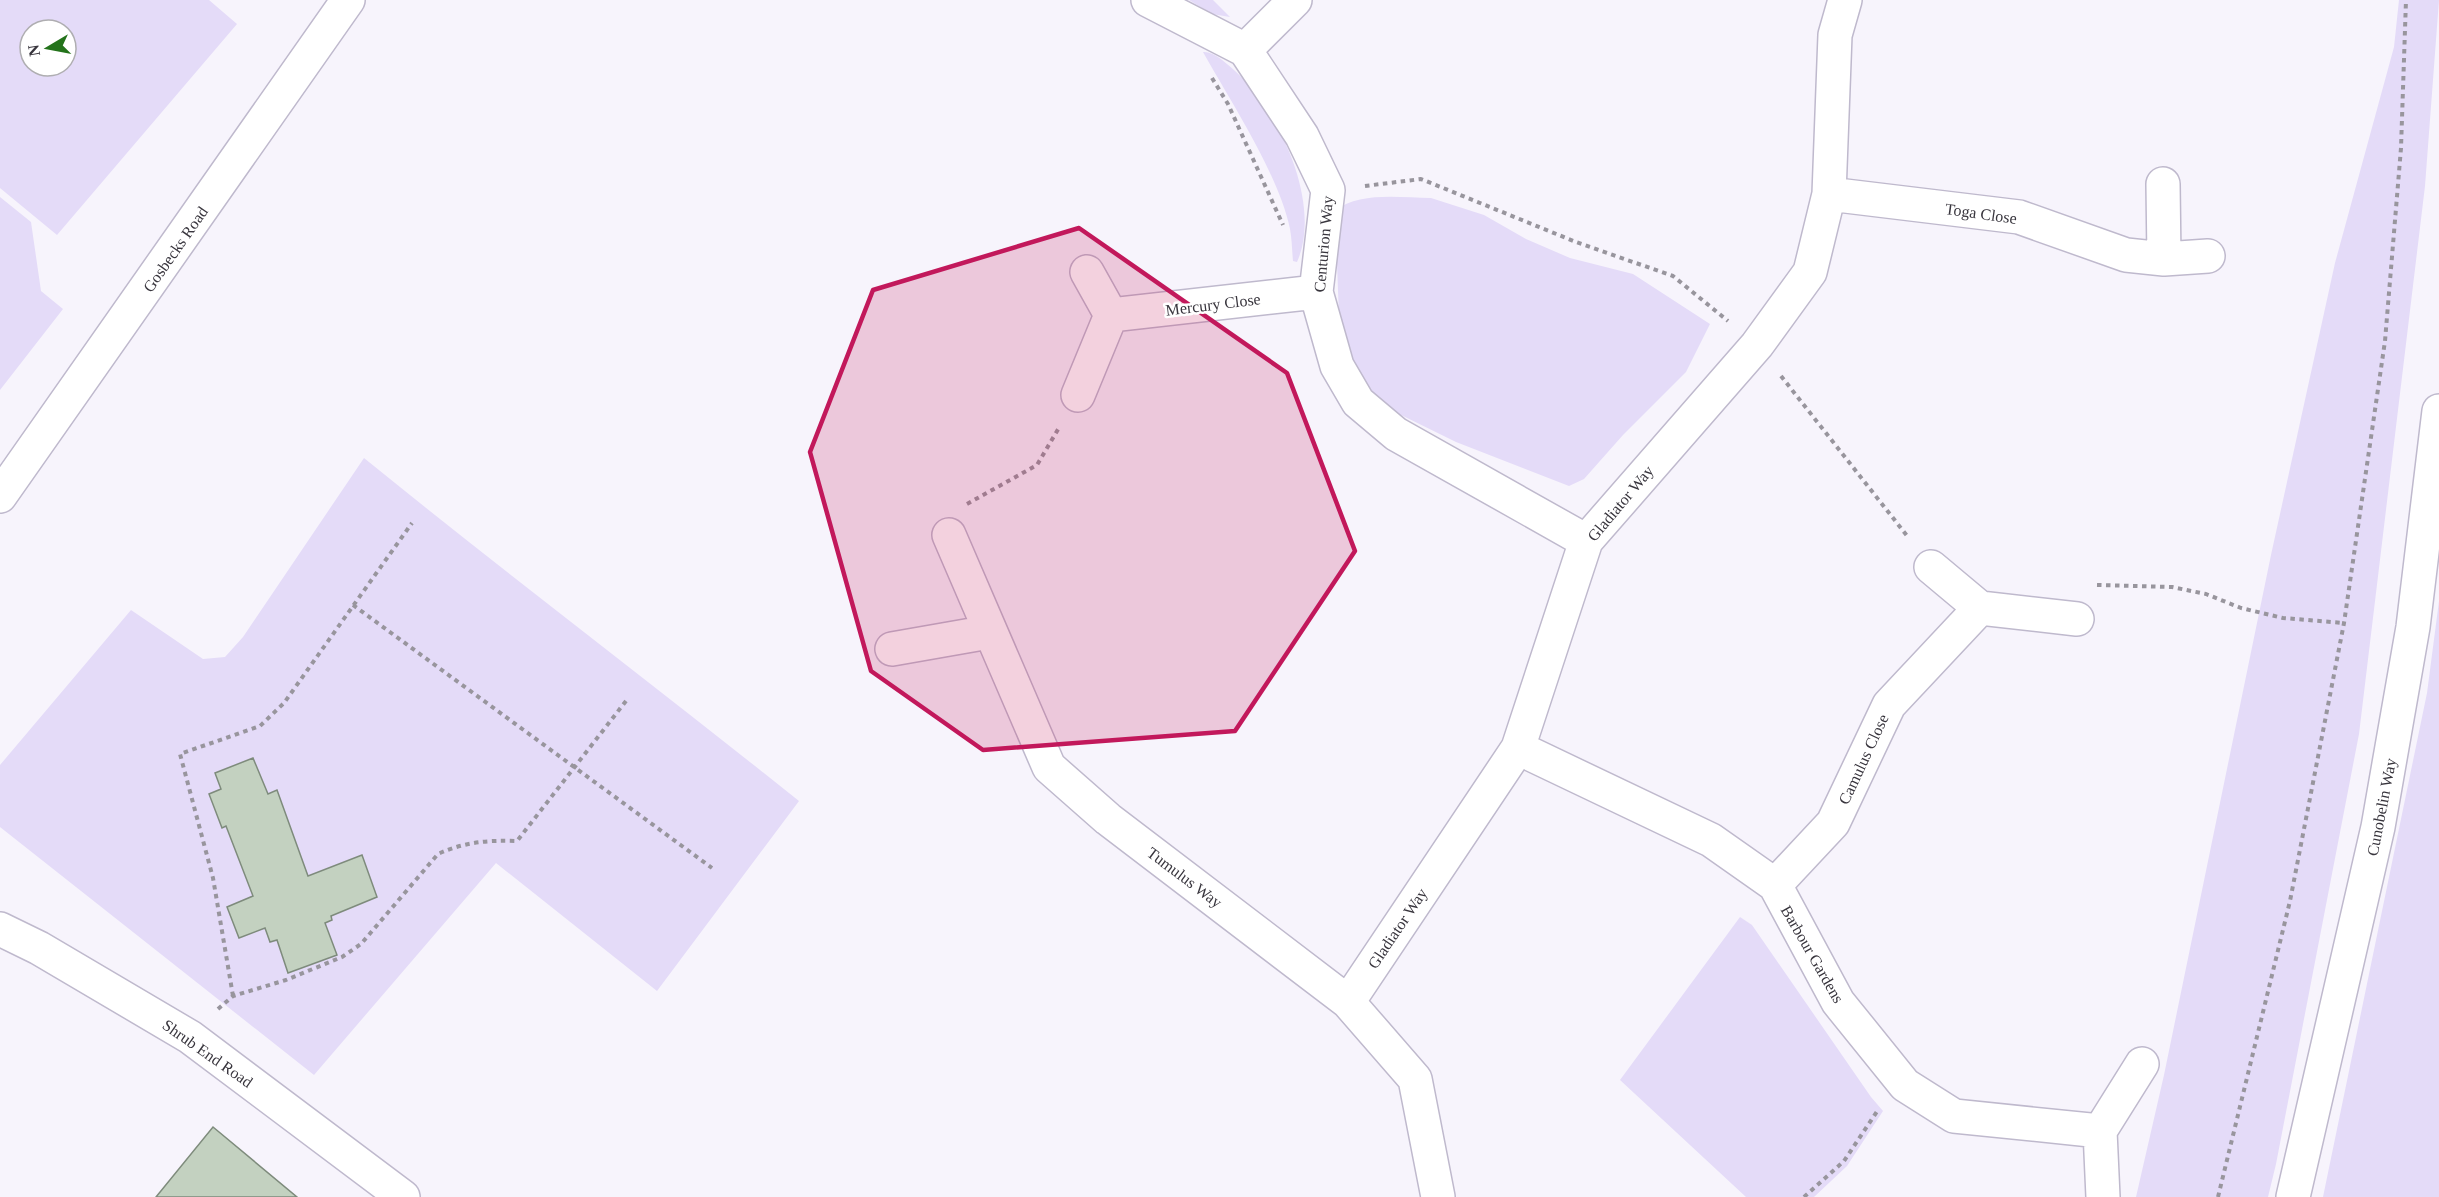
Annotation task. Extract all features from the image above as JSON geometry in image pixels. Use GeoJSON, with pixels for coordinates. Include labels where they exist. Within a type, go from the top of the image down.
{"type":"FeatureCollection","features":[{"type":"Feature","properties":{"kind":"street","name":"Gosbecks Road"},"geometry":{"type":"LineString","coordinates":[[0,496],[348,0]]}},
{"type":"Feature","properties":{"kind":"street","name":"Centurion Way"},"geometry":{"type":"LineString","coordinates":[[1148,0],[1245,50],[1302,135],[1328,190],[1316,292],[1337,366],[1358,402],[1396,434],[1586,541]]}},
{"type":"Feature","properties":{"kind":"street"},"geometry":{"type":"LineString","coordinates":[[1245,50],[1295,0]]}},
{"type":"Feature","properties":{"kind":"street","name":"Gladiator Way"},"geometry":{"type":"LineString","coordinates":[[1348,1002],[1518,748],[1586,541],[1756,345],[1810,272],[1828,194],[1834,34],[1845,0]]}},
{"type":"Feature","properties":{"kind":"street"},"geometry":{"type":"LineString","coordinates":[[2163,184],[2164,259]]}},
{"type":"Feature","properties":{"kind":"street","name":"Toga Close"},"geometry":{"type":"LineString","coordinates":[[1828,194],[2019,217],[2126,255],[2164,259],[2208,256]]}},
{"type":"Feature","properties":{"kind":"street"},"geometry":{"type":"LineString","coordinates":[[1078,394],[1111,315],[1087,272]]}},
{"type":"Feature","properties":{"kind":"street","name":"Mercury Close"},"geometry":{"type":"LineString","coordinates":[[1111,315],[1316,292]]}},
{"type":"Feature","properties":{"kind":"street","name":"Cunobelin Way"},"geometry":{"type":"LineString","coordinates":[[2293,1197],[2378,827],[2413,627],[2439,411]]}},
{"type":"Feature","properties":{"kind":"street","name":"Tumulus Way"},"geometry":{"type":"LineString","coordinates":[[948,535],[1049,767],[1108,819],[1348,1002],[1415,1079],[1438,1197]]}},
{"type":"Feature","properties":{"kind":"street"},"geometry":{"type":"LineString","coordinates":[[1931,567],[1980,608],[2077,619]]}},
{"type":"Feature","properties":{"kind":"street","name":"Camulus Close"},"geometry":{"type":"LineString","coordinates":[[1774,885],[1833,823],[1889,705],[1980,608]]}},
{"type":"Feature","properties":{"kind":"street"},"geometry":{"type":"LineString","coordinates":[[892,649],[989,632]]}},
{"type":"Feature","properties":{"kind":"street","name":"Barbour Gardens"},"geometry":{"type":"LineString","coordinates":[[1518,748],[1711,840],[1774,885],[1838,1002],[1905,1085],[1954,1116],[2100,1131]]}},
{"type":"Feature","properties":{"kind":"street","name":"Shrub End Road"},"geometry":{"type":"LineString","coordinates":[[0,928],[39,948],[190,1037],[403,1197]]}},
{"type":"Feature","properties":{"kind":"street"},"geometry":{"type":"LineString","coordinates":[[2103,1197],[2100,1131],[2142,1064]]}},
{"type":"Feature","properties":{"kind":"path"},"geometry":{"type":"LineString","coordinates":[[2218,1197],[2290,901],[2344,623],[2385,341],[2401,148],[2406,0]]}},
{"type":"Feature","properties":{"kind":"path"},"geometry":{"type":"LineString","coordinates":[[1210,75],[1228,104],[1272,194],[1285,237]]}},
{"type":"Feature","properties":{"kind":"path"},"geometry":{"type":"LineString","coordinates":[[1328,190],[1422,179],[1576,242],[1673,276],[1756,345],[1931,567]]}},
{"type":"Feature","properties":{"kind":"path"},"geometry":{"type":"LineString","coordinates":[[948,535],[944,517],[1037,465],[1078,394]]}},
{"type":"Feature","properties":{"kind":"path"},"geometry":{"type":"LineString","coordinates":[[233,996],[213,878],[180,754],[260,726],[284,703],[412,523]]}},
{"type":"Feature","properties":{"kind":"path"},"geometry":{"type":"LineString","coordinates":[[2077,619],[2086,585],[2172,587],[2206,594],[2241,608],[2283,618],[2344,623]]}},
{"type":"Feature","properties":{"kind":"path"},"geometry":{"type":"LineString","coordinates":[[353,605],[712,868]]}},
{"type":"Feature","properties":{"kind":"path"},"geometry":{"type":"LineString","coordinates":[[190,1037],[233,996],[286,981],[342,957],[361,944],[438,854],[453,846],[484,840],[517,841],[626,701]]}},
{"type":"Feature","properties":{"kind":"path"},"geometry":{"type":"LineString","coordinates":[[1804,1197],[1844,1161],[1878,1109],[1905,1085]]}},
{"type":"Feature","properties":{"kind":"highlighted area"},"geometry":{"type":"Polygon","coordinates":[[[1079,228],[1287,373],[1355,551],[1235,731],[983,750],[871,671],[810,452],[873,290],[1079,228]]]}},
{"type":"Feature","properties":{"kind":"shaded area"},"geometry":{"type":"Polygon","coordinates":[[[0,0],[209,0],[237,24],[57,235],[0,188],[0,0]]]}},
{"type":"Feature","properties":{"kind":"shaded area"},"geometry":{"type":"Polygon","coordinates":[[[1189,0],[1213,0],[1230,17],[1212,14],[1189,0]]]}},
{"type":"Feature","properties":{"kind":"shaded area"},"geometry":{"type":"Polygon","coordinates":[[[2399,0],[2439,0],[2425,186],[2359,734],[2276,1164],[2268,1197],[2136,1197],[2164,1075],[2271,555],[2335,263],[2394,47],[2399,0]]]}},
{"type":"Feature","properties":{"kind":"shaded area"},"geometry":{"type":"Polygon","coordinates":[[[1203,52],[1220,58],[1251,87],[1281,133],[1300,186],[1304,213],[1304,239],[1297,262],[1293,261],[1290,229],[1276,186],[1253,139],[1203,52]]]}},
{"type":"Feature","properties":{"kind":"shaded area"},"geometry":{"type":"Polygon","coordinates":[[[0,197],[31,222],[41,291],[63,309],[0,390],[0,197]]]}},
{"type":"Feature","properties":{"kind":"shaded area"},"geometry":{"type":"Polygon","coordinates":[[[1368,198],[1431,198],[1484,215],[1526,239],[1570,258],[1633,274],[1710,324],[1686,372],[1623,435],[1584,479],[1569,486],[1456,442],[1395,412],[1361,381],[1347,354],[1339,317],[1335,211],[1345,205],[1368,198]]]}},
{"type":"Feature","properties":{"kind":"shaded area"},"geometry":{"type":"Polygon","coordinates":[[[364,458],[799,801],[657,991],[496,863],[314,1075],[0,827],[0,765],[131,610],[203,659],[225,657],[243,637],[364,458]]]}},
{"type":"Feature","properties":{"kind":"shaded area"},"geometry":{"type":"Polygon","coordinates":[[[2439,601],[2439,1197],[2323,1197],[2427,693],[2439,601]]]}},
{"type":"Feature","properties":{"kind":"shaded area"},"geometry":{"type":"Polygon","coordinates":[[[1740,917],[1752,925],[1883,1111],[1847,1166],[1814,1197],[1746,1197],[1620,1080],[1740,917]]]}},
{"type":"Feature","properties":{"kind":"building"},"geometry":{"type":"Polygon","coordinates":[[[253,758],[268,794],[277,790],[308,876],[362,855],[377,897],[331,916],[332,920],[325,923],[337,955],[288,973],[277,940],[270,942],[265,928],[239,938],[227,907],[253,896],[226,826],[222,828],[209,794],[221,789],[215,773],[253,758]]]}},
{"type":"Feature","properties":{"kind":"building"},"geometry":{"type":"Polygon","coordinates":[[[213,1127],[297,1197],[156,1197],[213,1127]]]}}]}
